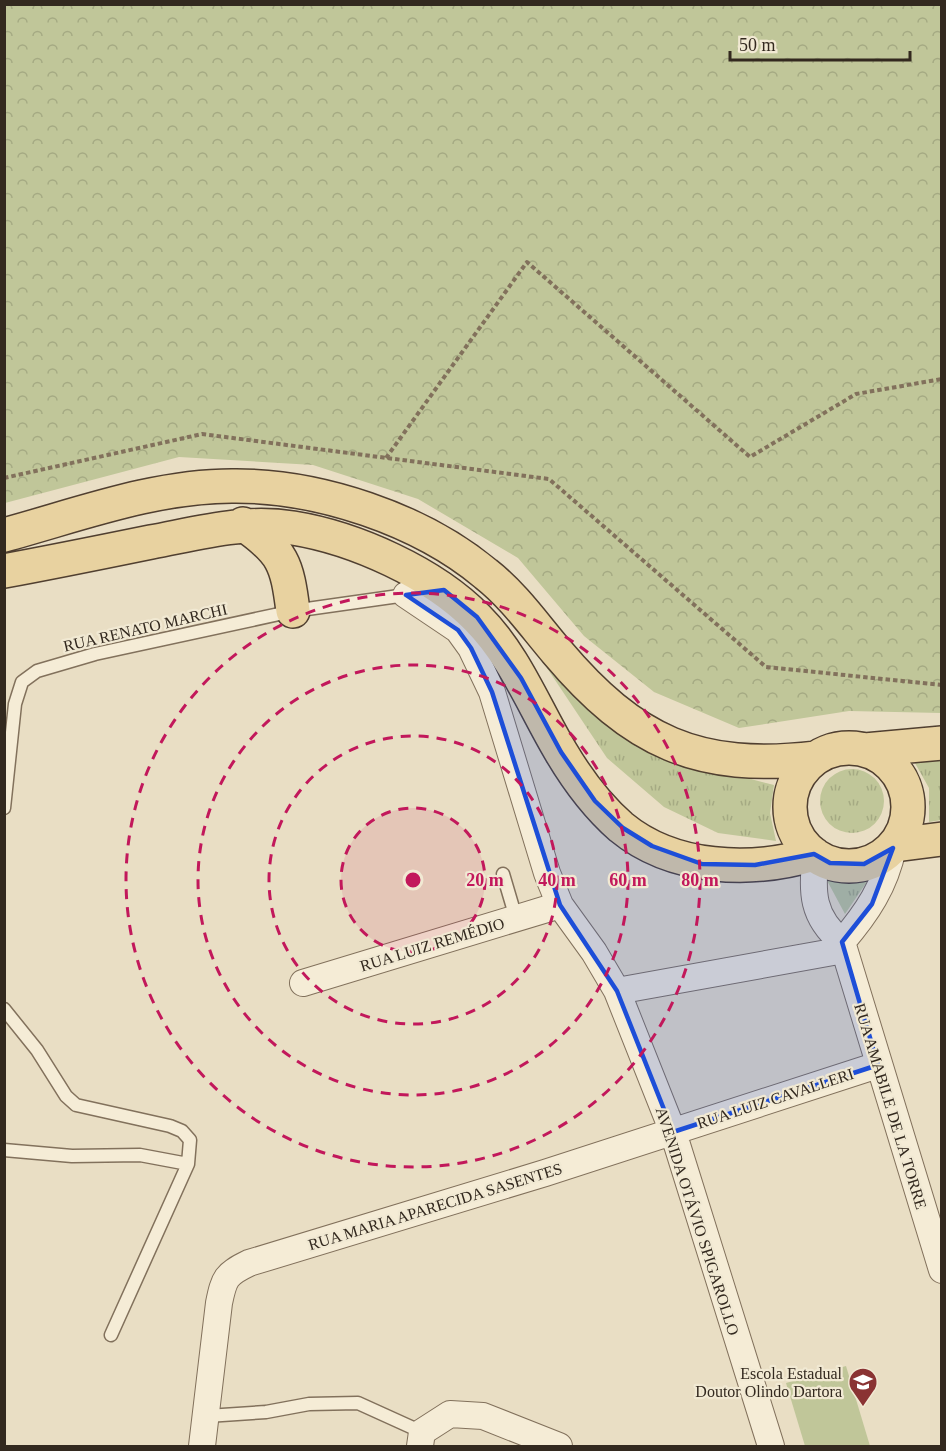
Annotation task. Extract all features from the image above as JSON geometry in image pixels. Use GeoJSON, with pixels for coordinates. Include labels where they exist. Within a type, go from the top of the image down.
{"type":"FeatureCollection","features":[{"type":"Feature","properties":{"kind":"main road"},"geometry":{"type":"LineString","coordinates":[[4,535],[152,495],[194,487],[234,486],[280,489],[349,503],[402,522],[439,540],[487,574],[523,610],[598,698],[621,717],[660,740],[704,755],[749,763],[816,758],[832,750],[849,748],[865,750],[942,742]]}},
{"type":"Feature","properties":{"kind":"main road"},"geometry":{"type":"LineString","coordinates":[[4,572],[243,524],[294,528],[332,537],[401,564],[444,590],[477,617],[521,678],[561,752],[595,801],[623,828],[652,846],[702,864],[778,863],[815,855]]}},
{"type":"Feature","properties":{"kind":"main road"},"geometry":{"type":"LineString","coordinates":[[243,524],[268,542],[278,553],[287,577],[292,610]]}},
{"type":"Feature","properties":{"kind":"main road"},"geometry":{"type":"LineString","coordinates":[[816,758],[796,782],[790,805],[794,829],[802,843],[815,855],[831,863],[847,866],[864,864],[879,858],[894,846],[904,831],[908,815],[908,798],[903,782],[894,768],[881,756],[865,750]]}},
{"type":"Feature","properties":{"kind":"main road"},"geometry":{"type":"LineString","coordinates":[[894,846],[942,839]]}},
{"type":"Feature","properties":{"kind":"street"},"geometry":{"type":"LineString","coordinates":[[406,595],[444,590]]}},
{"type":"Feature","properties":{"kind":"street","name":"AVENIDA OTÁVIO SPIGAROLLO"},"geometry":{"type":"LineString","coordinates":[[406,595],[458,630],[471,648],[492,692],[547,873],[560,905],[594,952],[617,991],[673,1132],[771,1446]]}},
{"type":"Feature","properties":{"kind":"street"},"geometry":{"type":"LineString","coordinates":[[617,991],[843,946],[872,904],[885,878],[894,846]]}},
{"type":"Feature","properties":{"kind":"street","name":"RUA AMABILE DE LA TORRE"},"geometry":{"type":"LineString","coordinates":[[815,855],[813,900],[823,921],[843,946],[942,1270]]}},
{"type":"Feature","properties":{"kind":"street","name":"RUA LUIZ REMÉDIO"},"geometry":{"type":"LineString","coordinates":[[303,983],[560,905]]}},
{"type":"Feature","properties":{"kind":"street","name":"RUA LUIZ CAVALLERI"},"geometry":{"type":"LineString","coordinates":[[673,1132],[878,1065]]}},
{"type":"Feature","properties":{"kind":"street","name":"RUA MARIA APARECIDA SASENTES"},"geometry":{"type":"LineString","coordinates":[[202,1446],[219,1303],[223,1284],[230,1272],[249,1263],[673,1132]]}},
{"type":"Feature","properties":{"kind":"street"},"geometry":{"type":"LineString","coordinates":[[421,1439],[450,1414],[483,1416],[538,1441],[559,1446]]}},
{"type":"Feature","properties":{"kind":"lane","name":"RUA RENATO MARCHI"},"geometry":{"type":"LineString","coordinates":[[4,808],[15,704],[22,682],[37,671],[95,654],[292,610],[406,595]]}},
{"type":"Feature","properties":{"kind":"lane"},"geometry":{"type":"LineString","coordinates":[[503,874],[516,918]]}},
{"type":"Feature","properties":{"kind":"lane"},"geometry":{"type":"LineString","coordinates":[[4,1009],[47,1064],[66,1096],[76,1105],[182,1131],[191,1145],[188,1164],[111,1335]]}},
{"type":"Feature","properties":{"kind":"lane"},"geometry":{"type":"LineString","coordinates":[[4,1150],[72,1156],[140,1155],[188,1164]]}},
{"type":"Feature","properties":{"kind":"lane"},"geometry":{"type":"LineString","coordinates":[[207,1416],[266,1412],[309,1404],[358,1403],[421,1439]]}},
{"type":"Feature","properties":{"kind":"path"},"geometry":{"type":"LineString","coordinates":[[386,458],[527,262],[750,457],[856,394],[942,379]]}},
{"type":"Feature","properties":{"kind":"path"},"geometry":{"type":"LineString","coordinates":[[4,478],[202,434],[549,479],[766,667],[942,685]]}},
{"type":"Feature","properties":{"kind":"highlighted area"},"geometry":{"type":"Polygon","coordinates":[[[444,590],[477,617],[521,678],[561,752],[595,801],[623,828],[652,846],[702,864],[755,865],[814,854],[830,863],[864,864],[893,848],[872,904],[842,942],[878,1065],[673,1132],[617,991],[560,905],[492,692],[471,648],[458,630],[406,595],[444,590]]]}},
{"type":"Feature","properties":{"kind":"green space"},"geometry":{"type":"Polygon","coordinates":[[[5,4],[941,5],[941,713],[849,711],[739,728],[654,692],[584,636],[518,558],[418,499],[313,465],[179,457],[5,503],[5,4]]]}},
{"type":"Feature","properties":{"kind":"green space"},"geometry":{"type":"Polygon","coordinates":[[[535,650],[666,757],[774,785],[770,813],[776,841],[718,833],[664,807],[607,758],[535,650]]]}},
{"type":"Feature","properties":{"kind":"green space"},"geometry":{"type":"Polygon","coordinates":[[[911,756],[941,756],[941,820],[929,822],[929,788],[911,756]]]}},
{"type":"Feature","properties":{"kind":"green space"},"geometry":{"type":"Polygon","coordinates":[[[852,769],[864,771],[875,778],[882,789],[884,801],[882,813],[875,824],[864,831],[852,833],[840,831],[829,824],[822,813],[820,801],[822,789],[829,778],[840,771],[852,769]]]}},
{"type":"Feature","properties":{"kind":"green space"},"geometry":{"type":"Polygon","coordinates":[[[875,870],[845,914],[824,875],[875,870]]]}},
{"type":"Feature","properties":{"kind":"green space"},"geometry":{"type":"Polygon","coordinates":[[[846,1366],[870,1446],[805,1446],[786,1383],[846,1366]]]}},
{"type":"Feature","properties":{"kind":"place","name":"Escola Estadual Doutor Olindo Dartora"},"geometry":{"type":"Point","coordinates":[863,1408]}}]}
